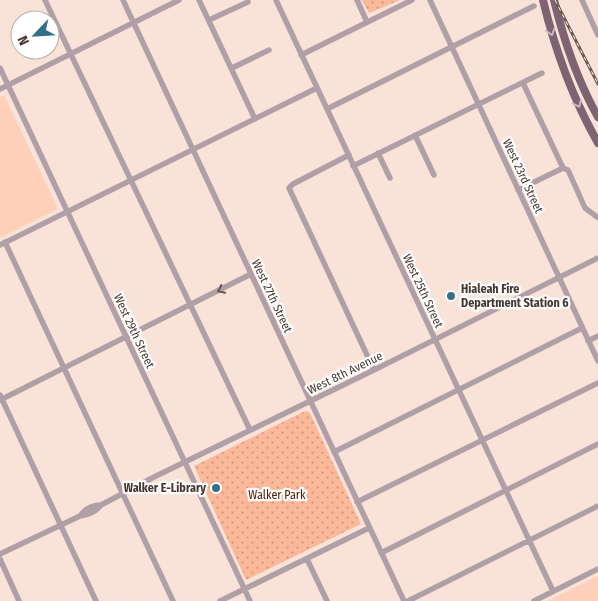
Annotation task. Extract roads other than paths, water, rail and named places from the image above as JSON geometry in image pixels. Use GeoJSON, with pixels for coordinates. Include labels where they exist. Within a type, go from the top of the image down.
{"type":"FeatureCollection","features":[{"type":"Feature","properties":{"kind":"main road"},"geometry":{"type":"LineString","coordinates":[[543,0],[561,64],[598,143]]}},
{"type":"Feature","properties":{"kind":"main road"},"geometry":{"type":"LineString","coordinates":[[554,0],[572,60],[598,117]]}},
{"type":"Feature","properties":{"kind":"street"},"geometry":{"type":"LineString","coordinates":[[45,0],[250,430]]}},
{"type":"Feature","properties":{"kind":"street","name":"West 27th Street"},"geometry":{"type":"LineString","coordinates":[[123,0],[369,528],[406,601]]}},
{"type":"Feature","properties":{"kind":"street"},"geometry":{"type":"LineString","coordinates":[[0,89],[179,0]]}},
{"type":"Feature","properties":{"kind":"street"},"geometry":{"type":"LineString","coordinates":[[199,0],[255,119]]}},
{"type":"Feature","properties":{"kind":"street"},"geometry":{"type":"LineString","coordinates":[[357,0],[368,22]]}},
{"type":"Feature","properties":{"kind":"street"},"geometry":{"type":"LineString","coordinates":[[301,55],[412,0]]}},
{"type":"Feature","properties":{"kind":"street","name":"West 23rd Street"},"geometry":{"type":"LineString","coordinates":[[430,0],[598,361]]}},
{"type":"Feature","properties":{"kind":"street"},"geometry":{"type":"LineString","coordinates":[[582,0],[598,36]]}},
{"type":"Feature","properties":{"kind":"street","name":"West 25th Street"},"geometry":{"type":"LineString","coordinates":[[277,1],[553,591]]}},
{"type":"Feature","properties":{"kind":"street"},"geometry":{"type":"LineString","coordinates":[[209,20],[248,2]]}},
{"type":"Feature","properties":{"kind":"street"},"geometry":{"type":"LineString","coordinates":[[327,109],[534,6]]}},
{"type":"Feature","properties":{"kind":"street"},"geometry":{"type":"LineString","coordinates":[[232,68],[269,50]]}},
{"type":"Feature","properties":{"kind":"street","name":"West 29th Street"},"geometry":{"type":"LineString","coordinates":[[0,68],[250,601]]}},
{"type":"Feature","properties":{"kind":"street"},"geometry":{"type":"LineString","coordinates":[[353,166],[542,73]]}},
{"type":"Feature","properties":{"kind":"street"},"geometry":{"type":"LineString","coordinates":[[523,83],[563,168],[568,170],[585,208],[598,217]]}},
{"type":"Feature","properties":{"kind":"street"},"geometry":{"type":"LineString","coordinates":[[174,601],[3,243],[317,88]]}},
{"type":"Feature","properties":{"kind":"street"},"geometry":{"type":"LineString","coordinates":[[415,135],[434,175]]}},
{"type":"Feature","properties":{"kind":"street"},"geometry":{"type":"LineString","coordinates":[[378,153],[390,178]]}},
{"type":"Feature","properties":{"kind":"street"},"geometry":{"type":"LineString","coordinates":[[349,155],[293,184],[289,188],[374,370]]}},
{"type":"Feature","properties":{"kind":"street"},"geometry":{"type":"LineString","coordinates":[[518,190],[563,168]]}},
{"type":"Feature","properties":{"kind":"street","name":"West 8th Avenue"},"geometry":{"type":"LineString","coordinates":[[0,554],[80,516],[94,505],[101,505],[598,258]]}},
{"type":"Feature","properties":{"kind":"street"},"geometry":{"type":"LineString","coordinates":[[96,601],[1,398],[251,274]]}},
{"type":"Feature","properties":{"kind":"street"},"geometry":{"type":"LineString","coordinates":[[334,452],[582,328]]}},
{"type":"Feature","properties":{"kind":"street"},"geometry":{"type":"LineString","coordinates":[[588,341],[598,336]]}},
{"type":"Feature","properties":{"kind":"street"},"geometry":{"type":"LineString","coordinates":[[357,502],[598,383]]}},
{"type":"Feature","properties":{"kind":"street"},"geometry":{"type":"LineString","coordinates":[[381,553],[598,444]]}},
{"type":"Feature","properties":{"kind":"street"},"geometry":{"type":"LineString","coordinates":[[406,601],[598,506]]}},
{"type":"Feature","properties":{"kind":"street"},"geometry":{"type":"LineString","coordinates":[[220,601],[369,528]]}},
{"type":"Feature","properties":{"kind":"street"},"geometry":{"type":"LineString","coordinates":[[0,559],[19,601]]}},
{"type":"Feature","properties":{"kind":"street"},"geometry":{"type":"LineString","coordinates":[[307,559],[327,601]]}},
{"type":"Feature","properties":{"kind":"street"},"geometry":{"type":"LineString","coordinates":[[534,601],[598,569]]}},
{"type":"Feature","properties":{"kind":"railway"},"geometry":{"type":"LineString","coordinates":[[555,0],[598,84]]}},
{"type":"Feature","properties":{"kind":"place","name":"Hialeah Fire Department Station 6"},"geometry":{"type":"Point","coordinates":[451,296]}},
{"type":"Feature","properties":{"kind":"place","name":"Walker E-Library"},"geometry":{"type":"Point","coordinates":[216,488]}},
{"type":"Feature","properties":{"kind":"park label","name":"Walker Park"},"geometry":{"type":"Point","coordinates":[277,495]}}]}
